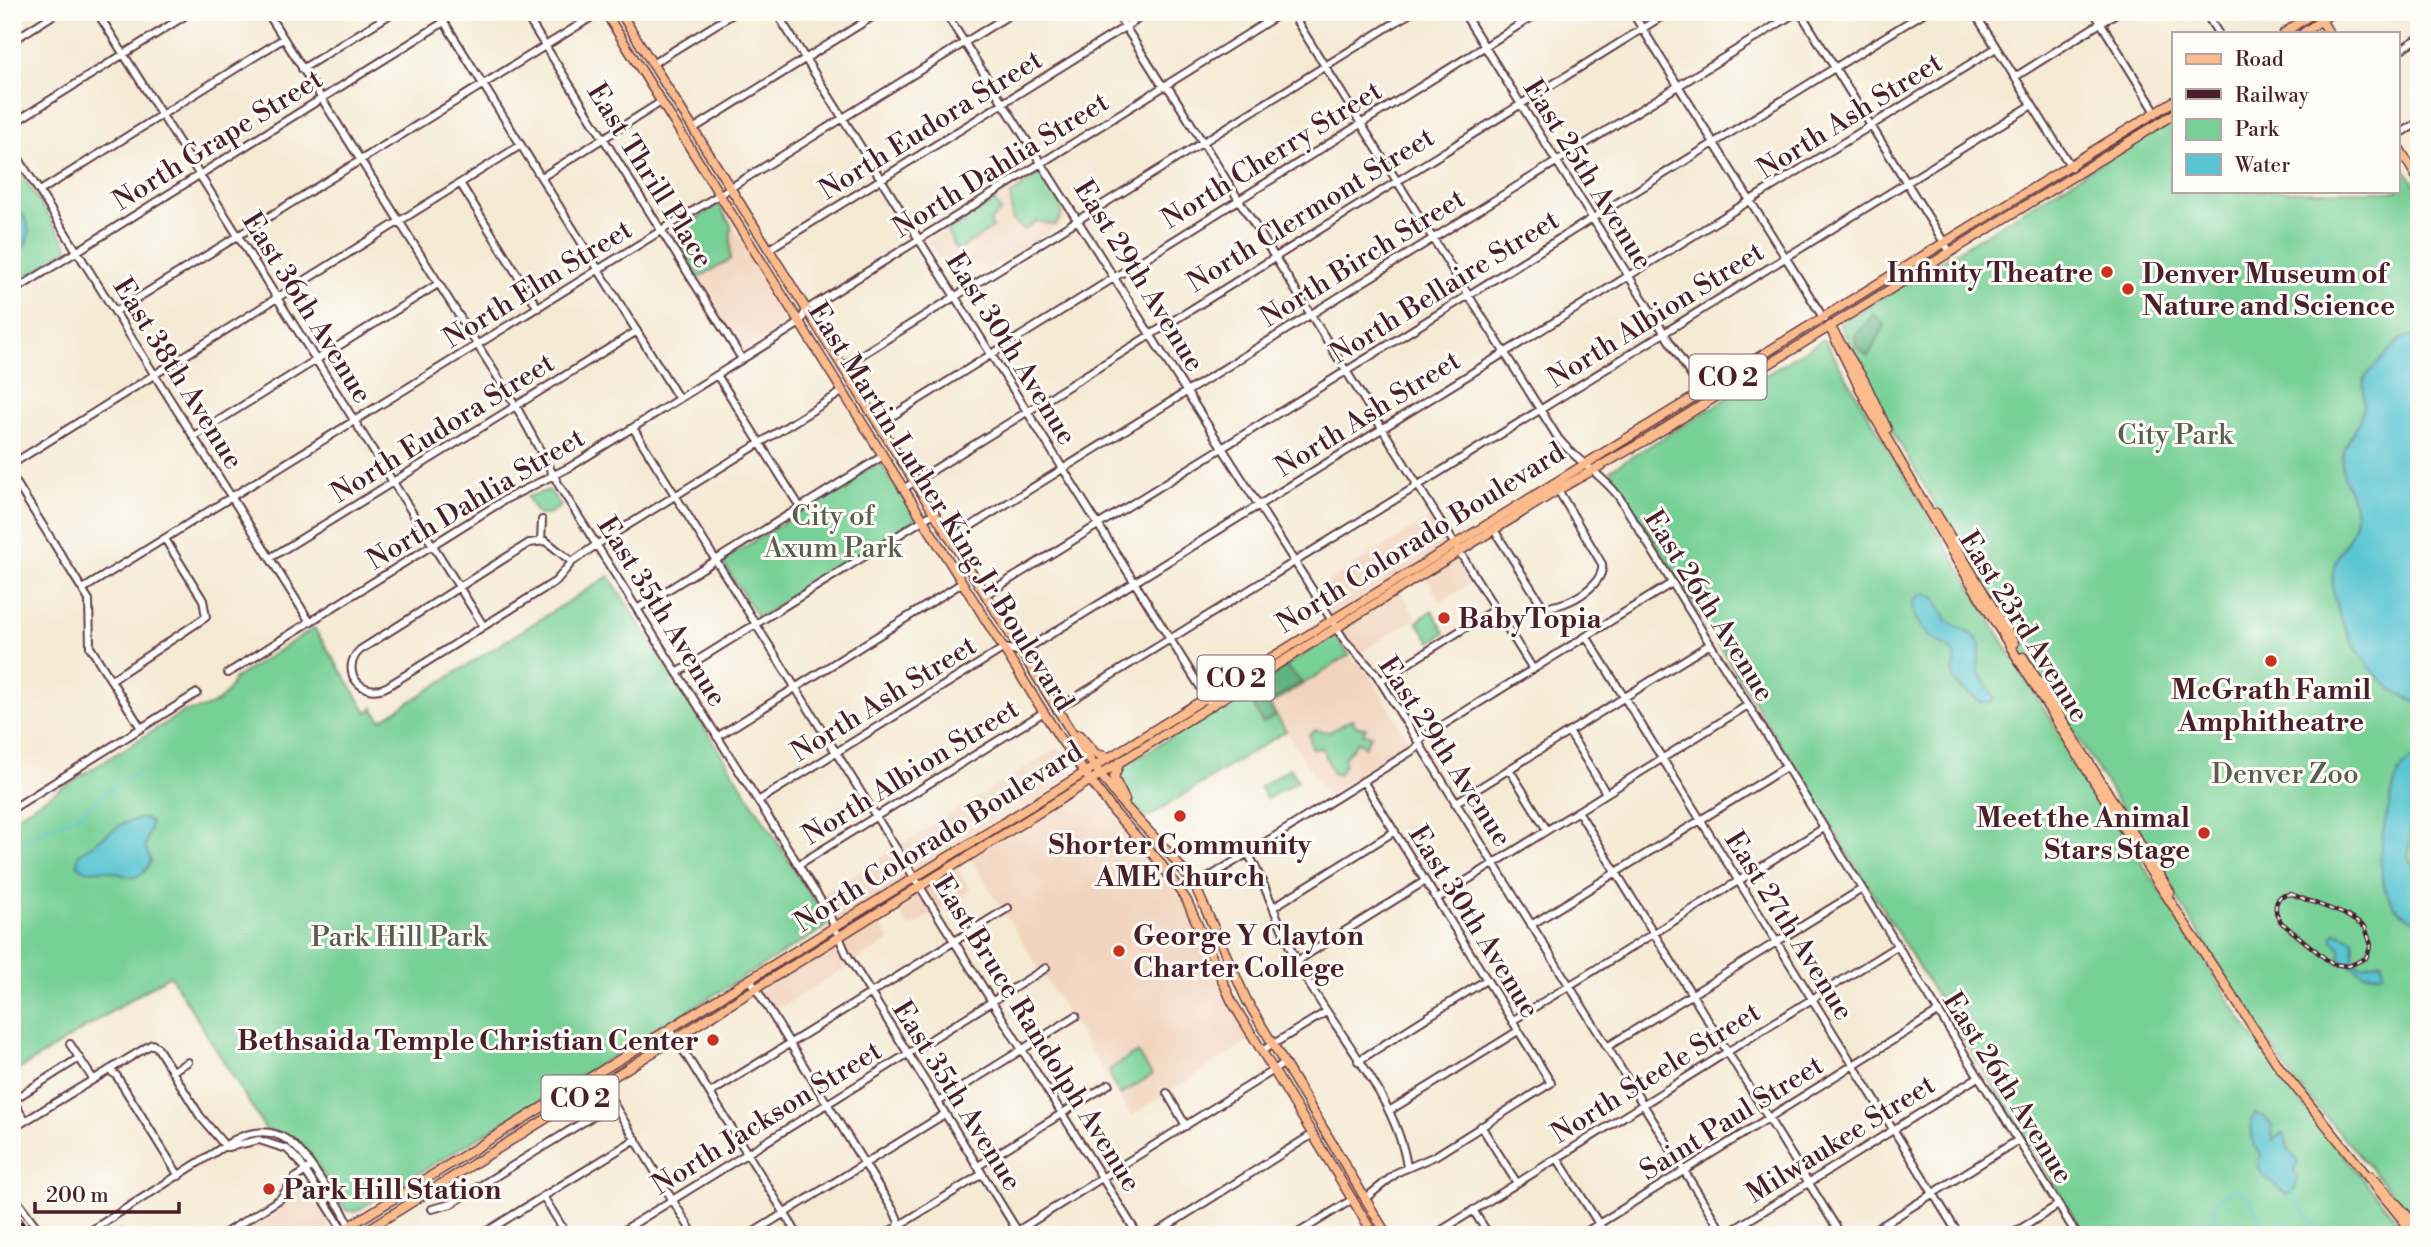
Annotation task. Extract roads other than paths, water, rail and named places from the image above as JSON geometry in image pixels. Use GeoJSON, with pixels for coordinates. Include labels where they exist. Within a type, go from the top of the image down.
{"type":"FeatureCollection","features":[{"type":"Feature","properties":{"kind":"main road","name":"East Martin Luther King Jr Boulevard"},"geometry":{"type":"LineString","coordinates":[[602,12],[720,194],[880,458],[903,489],[1044,712],[1091,780],[1183,895],[1202,929],[1228,995],[1374,1235]]}},
{"type":"Feature","properties":{"kind":"main road","name":"East Martin Luther King Jr Boulevard"},"geometry":{"type":"LineString","coordinates":[[620,12],[1094,766],[1195,886],[1216,927],[1238,984],[1369,1195],[1387,1235]]}},
{"type":"Feature","properties":{"kind":"main road"},"geometry":{"type":"LineString","coordinates":[[2286,32],[2319,14],[2333,12]]}},
{"type":"Feature","properties":{"kind":"main road"},"geometry":{"type":"LineString","coordinates":[[2304,32],[2319,14]]}},
{"type":"Feature","properties":{"kind":"main road"},"geometry":{"type":"LineString","coordinates":[[2319,14],[2328,32]]}},
{"type":"Feature","properties":{"kind":"main road","name":"North Colorado Boulevard"},"geometry":{"type":"LineString","coordinates":[[345,1233],[1583,463],[1702,393],[2172,103]]}},
{"type":"Feature","properties":{"kind":"main road","name":"North Colorado Boulevard"},"geometry":{"type":"LineString","coordinates":[[359,1235],[1493,530],[2172,115]]}},
{"type":"Feature","properties":{"kind":"main road"},"geometry":{"type":"LineString","coordinates":[[2400,149],[2419,181]]}},
{"type":"Feature","properties":{"kind":"main road","name":"East 23rd Avenue"},"geometry":{"type":"LineString","coordinates":[[1829,326],[1833,340],[1868,407],[1913,484],[2124,831],[2198,940]]}},
{"type":"Feature","properties":{"kind":"main road","name":"East 23rd Avenue"},"geometry":{"type":"LineString","coordinates":[[1829,326],[1866,382],[1882,420],[1936,513],[2198,940],[2280,1068],[2415,1235]]}},
{"type":"Feature","properties":{"kind":"main road"},"geometry":{"type":"LineString","coordinates":[[1913,484],[1936,513]]}},
{"type":"Feature","properties":{"kind":"main road"},"geometry":{"type":"LineString","coordinates":[[1060,713],[1096,754],[1109,757]]}},
{"type":"Feature","properties":{"kind":"main road"},"geometry":{"type":"LineString","coordinates":[[1123,761],[1115,771],[1115,783],[1142,825]]}},
{"type":"Feature","properties":{"kind":"main road","name":"East 23rd Avenue"},"geometry":{"type":"LineString","coordinates":[[2360,1167],[2419,1228]]}},
{"type":"Feature","properties":{"kind":"street"},"geometry":{"type":"LineString","coordinates":[[12,41],[58,12]]}},
{"type":"Feature","properties":{"kind":"street","name":"East 36th Avenue"},"geometry":{"type":"LineString","coordinates":[[97,12],[483,625]]}},
{"type":"Feature","properties":{"kind":"street"},"geometry":{"type":"LineString","coordinates":[[12,124],[191,12]]}},
{"type":"Feature","properties":{"kind":"street","name":"East 35th Avenue"},"geometry":{"type":"LineString","coordinates":[[267,12],[516,406],[596,545],[798,865],[835,926],[838,937],[871,994],[978,1166],[1016,1233]]}},
{"type":"Feature","properties":{"kind":"street"},"geometry":{"type":"LineString","coordinates":[[302,69],[394,12]]}},
{"type":"Feature","properties":{"kind":"street"},"geometry":{"type":"LineString","coordinates":[[438,12],[679,398]]}},
{"type":"Feature","properties":{"kind":"street","name":"East Thrill Place"},"geometry":{"type":"LineString","coordinates":[[524,12],[744,358]]}},
{"type":"Feature","properties":{"kind":"street"},"geometry":{"type":"LineString","coordinates":[[116,312],[602,12]]}},
{"type":"Feature","properties":{"kind":"street"},"geometry":{"type":"LineString","coordinates":[[653,65],[737,12]]}},
{"type":"Feature","properties":{"kind":"street","name":"East 30th Avenue"},"geometry":{"type":"LineString","coordinates":[[776,12],[1211,706]]}},
{"type":"Feature","properties":{"kind":"street"},"geometry":{"type":"LineString","coordinates":[[693,129],[880,12]]}},
{"type":"Feature","properties":{"kind":"street","name":"East 29th Avenue"},"geometry":{"type":"LineString","coordinates":[[945,12],[1298,561],[1331,619],[1351,649],[1382,679],[1418,744],[1724,1235]]}},
{"type":"Feature","properties":{"kind":"street","name":"North Elm Street"},"geometry":{"type":"LineString","coordinates":[[83,589],[1014,12]]}},
{"type":"Feature","properties":{"kind":"street"},"geometry":{"type":"LineString","coordinates":[[1116,12],[1202,142],[1533,669]]}},
{"type":"Feature","properties":{"kind":"street","name":"North Eudora Street"},"geometry":{"type":"LineString","coordinates":[[769,249],[1149,12]]}},
{"type":"Feature","properties":{"kind":"street","name":"North Dahlia Street"},"geometry":{"type":"LineString","coordinates":[[806,310],[1283,12]]}},
{"type":"Feature","properties":{"kind":"street","name":"East 26th Avenue"},"geometry":{"type":"LineString","coordinates":[[1291,12],[1567,449],[1593,469],[1619,497],[2077,1235]]}},
{"type":"Feature","properties":{"kind":"street"},"geometry":{"type":"LineString","coordinates":[[844,366],[1412,12]]}},
{"type":"Feature","properties":{"kind":"street","name":"East 25th Avenue"},"geometry":{"type":"LineString","coordinates":[[1463,12],[1702,393]]}},
{"type":"Feature","properties":{"kind":"street","name":"North Cherry Street"},"geometry":{"type":"LineString","coordinates":[[880,424],[1540,12]]}},
{"type":"Feature","properties":{"kind":"street","name":"East 23rd Avenue"},"geometry":{"type":"LineString","coordinates":[[1632,12],[1829,326]]}},
{"type":"Feature","properties":{"kind":"street","name":"North Clermont Street"},"geometry":{"type":"LineString","coordinates":[[903,489],[1669,12]]}},
{"type":"Feature","properties":{"kind":"street"},"geometry":{"type":"LineString","coordinates":[[1799,12],[1950,251]]}},
{"type":"Feature","properties":{"kind":"street","name":"North Birch Street"},"geometry":{"type":"LineString","coordinates":[[950,539],[1556,160],[1799,12]]}},
{"type":"Feature","properties":{"kind":"street","name":"North Bellaire Street"},"geometry":{"type":"LineString","coordinates":[[985,595],[1925,12]]}},
{"type":"Feature","properties":{"kind":"street"},"geometry":{"type":"LineString","coordinates":[[1974,12],[2076,174]]}},
{"type":"Feature","properties":{"kind":"street"},"geometry":{"type":"LineString","coordinates":[[2094,12],[2156,113]]}},
{"type":"Feature","properties":{"kind":"street"},"geometry":{"type":"LineString","coordinates":[[2015,77],[2118,12]]}},
{"type":"Feature","properties":{"kind":"street"},"geometry":{"type":"LineString","coordinates":[[2205,12],[2217,32]]}},
{"type":"Feature","properties":{"kind":"street","name":"North Grape Street"},"geometry":{"type":"LineString","coordinates":[[12,292],[444,22]]}},
{"type":"Feature","properties":{"kind":"street"},"geometry":{"type":"LineString","coordinates":[[2400,50],[2419,38]]}},
{"type":"Feature","properties":{"kind":"street"},"geometry":{"type":"LineString","coordinates":[[40,191],[283,39]]}},
{"type":"Feature","properties":{"kind":"street","name":"North Ash Street"},"geometry":{"type":"LineString","coordinates":[[758,801],[1004,648],[1022,652],[1996,48]]}},
{"type":"Feature","properties":{"kind":"street"},"geometry":{"type":"LineString","coordinates":[[542,177],[661,102]]}},
{"type":"Feature","properties":{"kind":"street","name":"North Albion Street"},"geometry":{"type":"LineString","coordinates":[[1060,713],[1170,640],[2032,105]]}},
{"type":"Feature","properties":{"kind":"street"},"geometry":{"type":"LineString","coordinates":[[2400,134],[2419,122]]}},
{"type":"Feature","properties":{"kind":"street"},"geometry":{"type":"LineString","coordinates":[[12,464],[521,145]]}},
{"type":"Feature","properties":{"kind":"street","name":"East 38th Avenue"},"geometry":{"type":"LineString","coordinates":[[12,148],[310,622]]}},
{"type":"Feature","properties":{"kind":"street"},"geometry":{"type":"LineString","coordinates":[[460,183],[538,308]]}},
{"type":"Feature","properties":{"kind":"street"},"geometry":{"type":"LineString","coordinates":[[194,436],[438,284]]}},
{"type":"Feature","properties":{"kind":"street"},"geometry":{"type":"LineString","coordinates":[[800,323],[806,310]]}},
{"type":"Feature","properties":{"kind":"street","name":"North Dahlia Street"},"geometry":{"type":"LineString","coordinates":[[229,673],[506,499],[554,475],[633,428],[800,323]]}},
{"type":"Feature","properties":{"kind":"street","name":"North Eudora Street"},"geometry":{"type":"LineString","coordinates":[[270,558],[637,331]]}},
{"type":"Feature","properties":{"kind":"street"},"geometry":{"type":"LineString","coordinates":[[717,375],[800,508]]}},
{"type":"Feature","properties":{"kind":"street"},"geometry":{"type":"LineString","coordinates":[[572,562],[552,544],[541,541],[529,543],[356,653],[351,665],[355,680],[366,689],[381,690],[555,581],[572,562],[596,545],[842,392]]}},
{"type":"Feature","properties":{"kind":"street","name":"East Bruce Randolph Avenue"},"geometry":{"type":"LineString","coordinates":[[633,428],[1138,1235]]}},
{"type":"Feature","properties":{"kind":"street"},"geometry":{"type":"LineString","coordinates":[[637,610],[880,458]]}},
{"type":"Feature","properties":{"kind":"street"},"geometry":{"type":"LineString","coordinates":[[12,476],[83,589],[92,608],[90,647],[141,728]]}},
{"type":"Feature","properties":{"kind":"street"},"geometry":{"type":"LineString","coordinates":[[1493,530],[1542,605],[1558,606],[1595,583],[1602,575],[1602,564],[1558,490]]}},
{"type":"Feature","properties":{"kind":"street"},"geometry":{"type":"LineString","coordinates":[[677,673],[934,513]]}},
{"type":"Feature","properties":{"kind":"street"},"geometry":{"type":"LineString","coordinates":[[541,541],[542,520]]}},
{"type":"Feature","properties":{"kind":"street"},"geometry":{"type":"LineString","coordinates":[[111,680],[206,617],[203,600],[164,539]]}},
{"type":"Feature","properties":{"kind":"street"},"geometry":{"type":"LineString","coordinates":[[717,737],[962,583]]}},
{"type":"Feature","properties":{"kind":"street"},"geometry":{"type":"LineString","coordinates":[[1195,886],[1415,749],[1422,738],[1672,583]]}},
{"type":"Feature","properties":{"kind":"street"},"geometry":{"type":"LineString","coordinates":[[1382,679],[1495,609]]}},
{"type":"Feature","properties":{"kind":"street","name":"East 27th Avenue"},"geometry":{"type":"LineString","coordinates":[[1586,636],[1959,1235]]}},
{"type":"Feature","properties":{"kind":"street"},"geometry":{"type":"LineString","coordinates":[[1455,803],[1710,644]]}},
{"type":"Feature","properties":{"kind":"street"},"geometry":{"type":"LineString","coordinates":[[12,809],[197,693]]}},
{"type":"Feature","properties":{"kind":"street"},"geometry":{"type":"LineString","coordinates":[[1437,899],[1748,705]]}},
{"type":"Feature","properties":{"kind":"street","name":"North Albion Street"},"geometry":{"type":"LineString","coordinates":[[798,865],[1044,712]]}},
{"type":"Feature","properties":{"kind":"street"},"geometry":{"type":"LineString","coordinates":[[1569,732],[1606,793]]}},
{"type":"Feature","properties":{"kind":"street"},"geometry":{"type":"LineString","coordinates":[[1531,925],[1786,767]]}},
{"type":"Feature","properties":{"kind":"street"},"geometry":{"type":"LineString","coordinates":[[1509,769],[1547,830]]}},
{"type":"Feature","properties":{"kind":"street","name":"East 30th Avenue"},"geometry":{"type":"LineString","coordinates":[[1363,781],[1551,1083],[1481,1126]]}},
{"type":"Feature","properties":{"kind":"street"},"geometry":{"type":"LineString","coordinates":[[1578,811],[1841,1235]]}},
{"type":"Feature","properties":{"kind":"street"},"geometry":{"type":"LineString","coordinates":[[1512,1021],[1824,828]]}},
{"type":"Feature","properties":{"kind":"street"},"geometry":{"type":"LineString","coordinates":[[1275,906],[1395,831]]}},
{"type":"Feature","properties":{"kind":"street"},"geometry":{"type":"LineString","coordinates":[[1248,853],[1275,906],[1297,961],[1400,1132],[1407,1167]]}},
{"type":"Feature","properties":{"kind":"street"},"geometry":{"type":"LineString","coordinates":[[1297,961],[1425,881]]}},
{"type":"Feature","properties":{"kind":"street"},"geometry":{"type":"LineString","coordinates":[[1607,1047],[1862,889]]}},
{"type":"Feature","properties":{"kind":"street"},"geometry":{"type":"LineString","coordinates":[[710,1093],[1008,908]]}},
{"type":"Feature","properties":{"kind":"street","name":"North Steele Street"},"geometry":{"type":"LineString","coordinates":[[1434,1235],[1897,946]]}},
{"type":"Feature","properties":{"kind":"street","name":"North Jackson Street"},"geometry":{"type":"LineString","coordinates":[[616,1235],[1046,968]]}},
{"type":"Feature","properties":{"kind":"street"},"geometry":{"type":"LineString","coordinates":[[750,979],[865,1163],[904,1235]]}},
{"type":"Feature","properties":{"kind":"street"},"geometry":{"type":"LineString","coordinates":[[1358,1061],[1486,980]]}},
{"type":"Feature","properties":{"kind":"street"},"geometry":{"type":"LineString","coordinates":[[1262,1051],[1326,1012]]}},
{"type":"Feature","properties":{"kind":"street","name":"Saint Paul Street"},"geometry":{"type":"LineString","coordinates":[[1581,1235],[1938,1012]]}},
{"type":"Feature","properties":{"kind":"street"},"geometry":{"type":"LineString","coordinates":[[938,1102],[1076,1016]]}},
{"type":"Feature","properties":{"kind":"street"},"geometry":{"type":"LineString","coordinates":[[670,1029],[798,1235]]}},
{"type":"Feature","properties":{"kind":"street"},"geometry":{"type":"LineString","coordinates":[[1389,1111],[1518,1031]]}},
{"type":"Feature","properties":{"kind":"street"},"geometry":{"type":"LineString","coordinates":[[71,1044],[93,1079]]}},
{"type":"Feature","properties":{"kind":"street"},"geometry":{"type":"LineString","coordinates":[[12,1129],[152,1044],[200,1116],[226,1147]]}},
{"type":"Feature","properties":{"kind":"street"},"geometry":{"type":"LineString","coordinates":[[25,1121],[12,1100],[79,1058]]}},
{"type":"Feature","properties":{"kind":"street"},"geometry":{"type":"LineString","coordinates":[[172,1072],[188,1062]]}},
{"type":"Feature","properties":{"kind":"street"},"geometry":{"type":"LineString","coordinates":[[1016,1233],[1285,1063]]}},
{"type":"Feature","properties":{"kind":"street"},"geometry":{"type":"LineString","coordinates":[[109,1070],[116,1075],[179,1176]]}},
{"type":"Feature","properties":{"kind":"street"},"geometry":{"type":"LineString","coordinates":[[596,1075],[694,1235]]}},
{"type":"Feature","properties":{"kind":"street","name":"Milwaukee Street"},"geometry":{"type":"LineString","coordinates":[[1724,1235],[1978,1077]]}},
{"type":"Feature","properties":{"kind":"street"},"geometry":{"type":"LineString","coordinates":[[978,1166],[1109,1084]]}},
{"type":"Feature","properties":{"kind":"street"},"geometry":{"type":"LineString","coordinates":[[1167,1093],[1186,1126]]}},
{"type":"Feature","properties":{"kind":"street"},"geometry":{"type":"LineString","coordinates":[[432,1209],[451,1204],[614,1103]]}},
{"type":"Feature","properties":{"kind":"street"},"geometry":{"type":"LineString","coordinates":[[750,1235],[945,1114]]}},
{"type":"Feature","properties":{"kind":"street"},"geometry":{"type":"LineString","coordinates":[[1369,1195],[1407,1167],[1435,1156],[1481,1126],[1517,1183]]}},
{"type":"Feature","properties":{"kind":"street"},"geometry":{"type":"LineString","coordinates":[[84,1235],[242,1136],[272,1134],[296,1145],[313,1166],[345,1233]]}},
{"type":"Feature","properties":{"kind":"street"},"geometry":{"type":"LineString","coordinates":[[1153,1235],[1313,1134]]}},
{"type":"Feature","properties":{"kind":"street"},"geometry":{"type":"LineString","coordinates":[[481,1235],[636,1139]]}},
{"type":"Feature","properties":{"kind":"street"},"geometry":{"type":"LineString","coordinates":[[226,1147],[249,1140],[271,1142],[292,1153],[345,1233]]}},
{"type":"Feature","properties":{"kind":"street"},"geometry":{"type":"LineString","coordinates":[[1867,1235],[2018,1140]]}},
{"type":"Feature","properties":{"kind":"street"},"geometry":{"type":"LineString","coordinates":[[1557,1158],[1606,1235]]}},
{"type":"Feature","properties":{"kind":"street"},"geometry":{"type":"LineString","coordinates":[[222,1235],[280,1199],[304,1171],[313,1166]]}},
{"type":"Feature","properties":{"kind":"street"},"geometry":{"type":"LineString","coordinates":[[884,1235],[982,1174]]}},
{"type":"Feature","properties":{"kind":"street"},"geometry":{"type":"LineString","coordinates":[[12,1194],[32,1221],[49,1235]]}},
{"type":"Feature","properties":{"kind":"street"},"geometry":{"type":"LineString","coordinates":[[543,1196],[567,1235]]}},
{"type":"Feature","properties":{"kind":"street"},"geometry":{"type":"LineString","coordinates":[[1295,1235],[1353,1199]]}},
{"type":"Feature","properties":{"kind":"street"},"geometry":{"type":"LineString","coordinates":[[2011,1235],[2058,1205]]}},
{"type":"Feature","properties":{"kind":"street"},"geometry":{"type":"LineString","coordinates":[[1473,1210],[1489,1235]]}},
{"type":"Feature","properties":{"kind":"water"},"geometry":{"type":"Polygon","coordinates":[[[12,204],[25,219],[29,232],[24,246],[12,261],[12,204]]]}},
{"type":"Feature","properties":{"kind":"water"},"geometry":{"type":"Polygon","coordinates":[[[2419,333],[2419,700],[2416,701],[2400,694],[2384,682],[2356,649],[2338,610],[2333,591],[2333,573],[2337,558],[2355,523],[2354,502],[2343,474],[2342,459],[2362,412],[2365,377],[2401,339],[2419,333]]]}},
{"type":"Feature","properties":{"kind":"water"},"geometry":{"type":"Polygon","coordinates":[[[1925,593],[1935,597],[1948,622],[1976,637],[1980,646],[1978,671],[1994,698],[1991,703],[1980,701],[1956,683],[1953,679],[1953,652],[1930,637],[1917,620],[1914,601],[1925,593]]]}},
{"type":"Feature","properties":{"kind":"water"},"geometry":{"type":"Polygon","coordinates":[[[2411,759],[2418,761],[2419,820],[2412,822],[2408,858],[2419,872],[2419,922],[2391,902],[2384,887],[2380,854],[2393,791],[2399,774],[2411,759]]]}},
{"type":"Feature","properties":{"kind":"water"},"geometry":{"type":"Polygon","coordinates":[[[146,819],[151,823],[145,847],[151,861],[140,875],[129,877],[110,871],[86,870],[77,864],[79,854],[122,824],[146,819]]]}},
{"type":"Feature","properties":{"kind":"water"},"geometry":{"type":"Polygon","coordinates":[[[2336,932],[2353,939],[2353,958],[2358,964],[2363,966],[2382,961],[2383,973],[2364,974],[2340,958],[2340,949],[2332,937],[2336,932]]]}},
{"type":"Feature","properties":{"kind":"water"},"geometry":{"type":"Polygon","coordinates":[[[2255,1114],[2264,1116],[2272,1126],[2273,1140],[2282,1133],[2285,1134],[2288,1149],[2299,1162],[2294,1169],[2297,1178],[2295,1189],[2287,1195],[2264,1176],[2257,1166],[2261,1154],[2253,1144],[2251,1120],[2255,1114]]]}},
{"type":"Feature","properties":{"kind":"waterway"},"geometry":{"type":"LineString","coordinates":[[2303,266],[2324,254]]}},
{"type":"Feature","properties":{"kind":"waterway"},"geometry":{"type":"LineString","coordinates":[[12,852],[34,835],[81,814],[104,794],[139,771]]}},
{"type":"Feature","properties":{"kind":"waterway"},"geometry":{"type":"LineString","coordinates":[[2223,1235],[2214,1219],[2214,1204],[2225,1193],[2236,1189],[2250,1199],[2267,1235]]}},
{"type":"Feature","properties":{"kind":"waterway"},"geometry":{"type":"LineString","coordinates":[[2292,1192],[2303,1212],[2324,1235]]}},
{"type":"Feature","properties":{"kind":"waterway"},"geometry":{"type":"LineString","coordinates":[[107,1235],[119,1231],[133,1235]]}},
{"type":"Feature","properties":{"kind":"railway"},"geometry":{"type":"LineString","coordinates":[[2291,894],[2344,914],[2365,927],[2371,945],[2366,958],[2349,966],[2332,964],[2282,923],[2276,913],[2277,902],[2281,896],[2291,894]]}},
{"type":"Feature","properties":{"kind":"railway"},"geometry":{"type":"LineString","coordinates":[[12,1209],[30,1235]]}},
{"type":"Feature","properties":{"kind":"railway"},"geometry":{"type":"LineString","coordinates":[[12,1231],[15,1235]]}},
{"type":"Feature","properties":{"kind":"place","name":"Infinity Theatre"},"geometry":{"type":"Point","coordinates":[2107,272]}},
{"type":"Feature","properties":{"kind":"place","name":"Denver Museum of Nature and Science"},"geometry":{"type":"Point","coordinates":[2128,289]}},
{"type":"Feature","properties":{"kind":"place","name":"BabyTopia"},"geometry":{"type":"Point","coordinates":[1444,618]}},
{"type":"Feature","properties":{"kind":"place","name":"McGrath Famil Amphitheatre"},"geometry":{"type":"Point","coordinates":[2271,661]}},
{"type":"Feature","properties":{"kind":"place","name":"Shorter Community AME Church"},"geometry":{"type":"Point","coordinates":[1180,816]}},
{"type":"Feature","properties":{"kind":"place","name":"Meet the Animal Stars Stage"},"geometry":{"type":"Point","coordinates":[2204,833]}},
{"type":"Feature","properties":{"kind":"place","name":"George Y Clayton Charter College"},"geometry":{"type":"Point","coordinates":[1119,951]}},
{"type":"Feature","properties":{"kind":"place","name":"Bethsaida Temple Christian Center"},"geometry":{"type":"Point","coordinates":[713,1040]}},
{"type":"Feature","properties":{"kind":"place","name":"Park Hill Station"},"geometry":{"type":"Point","coordinates":[269,1189]}},
{"type":"Feature","properties":{"kind":"park label","name":"City Park"},"geometry":{"type":"Point","coordinates":[2175,434]}},
{"type":"Feature","properties":{"kind":"park label","name":"City of Axum Park"},"geometry":{"type":"Point","coordinates":[833,531]}},
{"type":"Feature","properties":{"kind":"park label","name":"Denver Zoo"},"geometry":{"type":"Point","coordinates":[2285,773]}},
{"type":"Feature","properties":{"kind":"park label","name":"Park Hill Park"},"geometry":{"type":"Point","coordinates":[399,936]}}]}
